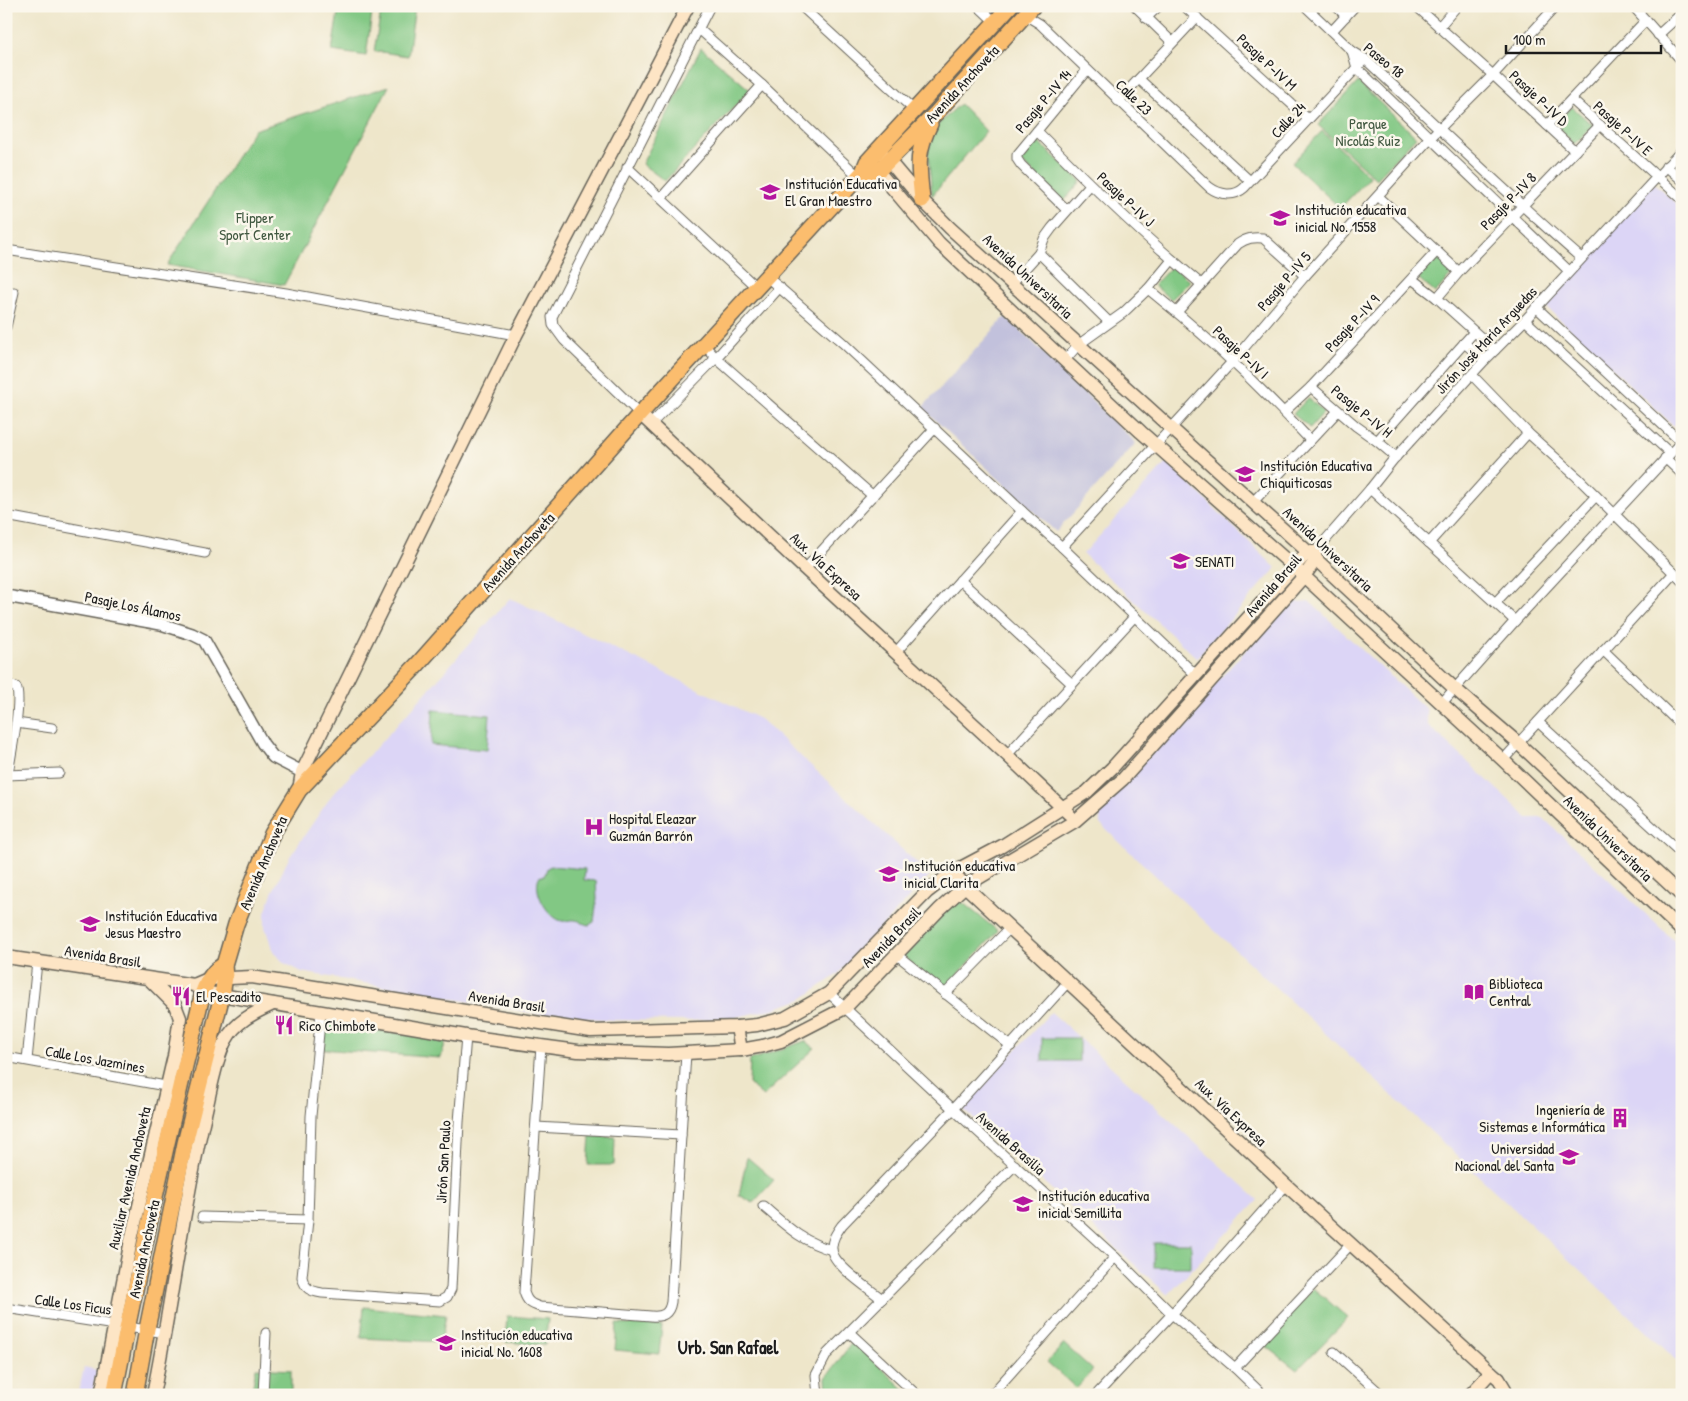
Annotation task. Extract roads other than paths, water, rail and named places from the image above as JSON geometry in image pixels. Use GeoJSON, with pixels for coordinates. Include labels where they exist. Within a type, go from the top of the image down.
{"type":"FeatureCollection","features":[{"type":"Feature","properties":{"kind":"main road"},"geometry":{"type":"LineString","coordinates":[[299,790],[302,772],[516,335],[688,6]]}},
{"type":"Feature","properties":{"kind":"main road","name":"Avenida Anchoveta"},"geometry":{"type":"LineString","coordinates":[[135,1395],[185,1143],[222,995],[225,971],[236,924],[272,834],[299,790],[646,419],[704,345],[766,276],[872,165],[914,110],[1010,6]]}},
{"type":"Feature","properties":{"kind":"main road","name":"Avenida Anchoveta"},"geometry":{"type":"LineString","coordinates":[[872,165],[936,112],[1029,10]]}},
{"type":"Feature","properties":{"kind":"main road"},"geometry":{"type":"LineString","coordinates":[[922,200],[918,162],[920,147],[936,112]]}},
{"type":"Feature","properties":{"kind":"main road","name":"Avenida Universitaria"},"geometry":{"type":"LineString","coordinates":[[872,165],[922,200],[1078,345],[1313,555],[1454,688],[1519,744],[1682,896]]}},
{"type":"Feature","properties":{"kind":"main road","name":"Avenida Universitaria"},"geometry":{"type":"LineString","coordinates":[[872,165],[938,243],[1064,361],[1304,576],[1442,703],[1682,931]]}},
{"type":"Feature","properties":{"kind":"main road","name":"Aux. Vía Expresa"},"geometry":{"type":"LineString","coordinates":[[646,419],[805,569],[1007,754],[1075,821]]}},
{"type":"Feature","properties":{"kind":"main road","name":"Avenida Brasil"},"geometry":{"type":"LineString","coordinates":[[225,971],[252,977],[591,1031],[757,1025],[785,1018],[829,993],[927,892],[953,872],[1002,846],[1087,792],[1112,768],[1294,567],[1313,555]]}},
{"type":"Feature","properties":{"kind":"main road","name":"Avenida Brasil"},"geometry":{"type":"LineString","coordinates":[[6,957],[150,980],[202,985],[222,995],[466,1036],[601,1053],[686,1053],[741,1050],[781,1041],[845,1008],[940,909],[965,886],[1075,821],[1123,779],[1304,576],[1313,555]]}},
{"type":"Feature","properties":{"kind":"main road","name":"Aux. Vía Expresa"},"geometry":{"type":"LineString","coordinates":[[953,872],[965,886],[1286,1185],[1499,1379],[1505,1390],[1503,1395]]}},
{"type":"Feature","properties":{"kind":"main road"},"geometry":{"type":"LineString","coordinates":[[202,985],[220,967],[225,971]]}},
{"type":"Feature","properties":{"kind":"main road"},"geometry":{"type":"LineString","coordinates":[[150,980],[175,1005],[180,1018],[174,1056],[173,1088]]}},
{"type":"Feature","properties":{"kind":"main road","name":"Avenida Anchoveta"},"geometry":{"type":"LineString","coordinates":[[114,1395],[121,1325],[173,1088],[202,985]]}},
{"type":"Feature","properties":{"kind":"main road"},"geometry":{"type":"LineString","coordinates":[[156,1394],[198,1144],[214,1074],[224,1042],[235,1025],[257,1011],[273,1004]]}},
{"type":"Feature","properties":{"kind":"main road"},"geometry":{"type":"LineString","coordinates":[[737,1026],[741,1050]]}},
{"type":"Feature","properties":{"kind":"main road"},"geometry":{"type":"LineString","coordinates":[[101,1395],[121,1325]]}},
{"type":"Feature","properties":{"kind":"main road"},"geometry":{"type":"LineString","coordinates":[[1470,1395],[1491,1372]]}},
{"type":"Feature","properties":{"kind":"street"},"geometry":{"type":"LineString","coordinates":[[710,6],[627,167],[756,287]]}},
{"type":"Feature","properties":{"kind":"street"},"geometry":{"type":"LineString","coordinates":[[801,6],[914,110]]}},
{"type":"Feature","properties":{"kind":"street"},"geometry":{"type":"LineString","coordinates":[[978,6],[995,22]]}},
{"type":"Feature","properties":{"kind":"street"},"geometry":{"type":"LineString","coordinates":[[1134,6],[1172,42]]}},
{"type":"Feature","properties":{"kind":"street"},"geometry":{"type":"LineString","coordinates":[[1146,18],[1159,6]]}},
{"type":"Feature","properties":{"kind":"street","name":"Pasaje P-IV M"},"geometry":{"type":"LineString","coordinates":[[1184,6],[1308,119]]}},
{"type":"Feature","properties":{"kind":"street"},"geometry":{"type":"LineString","coordinates":[[1305,6],[1352,51]]}},
{"type":"Feature","properties":{"kind":"street"},"geometry":{"type":"LineString","coordinates":[[1336,6],[1346,16]]}},
{"type":"Feature","properties":{"kind":"street"},"geometry":{"type":"LineString","coordinates":[[1332,31],[1355,6]]}},
{"type":"Feature","properties":{"kind":"street","name":"Pasaje P-IV D"},"geometry":{"type":"LineString","coordinates":[[1416,6],[1494,75],[1575,151]]}},
{"type":"Feature","properties":{"kind":"street"},"geometry":{"type":"LineString","coordinates":[[1439,27],[1457,6]]}},
{"type":"Feature","properties":{"kind":"street","name":"Pasaje P-IV 5"},"geometry":{"type":"LineString","coordinates":[[1062,547],[1232,362],[1306,276],[1440,128],[1494,75],[1556,6]]}},
{"type":"Feature","properties":{"kind":"street"},"geometry":{"type":"LineString","coordinates":[[1633,6],[1682,61]]}},
{"type":"Feature","properties":{"kind":"street","name":"Calle 23"},"geometry":{"type":"LineString","coordinates":[[1029,10],[1040,24],[1118,101],[1209,187],[1219,193],[1228,194]]}},
{"type":"Feature","properties":{"kind":"street"},"geometry":{"type":"LineString","coordinates":[[1658,36],[1682,13]]}},
{"type":"Feature","properties":{"kind":"street"},"geometry":{"type":"LineString","coordinates":[[1118,101],[1197,17]]}},
{"type":"Feature","properties":{"kind":"street"},"geometry":{"type":"LineString","coordinates":[[1547,125],[1646,20]]}},
{"type":"Feature","properties":{"kind":"street"},"geometry":{"type":"LineString","coordinates":[[699,30],[762,85],[872,165]]}},
{"type":"Feature","properties":{"kind":"street","name":"Paseo 18"},"geometry":{"type":"LineString","coordinates":[[1352,51],[1366,59],[1522,206],[1581,258]]}},
{"type":"Feature","properties":{"kind":"street","name":"Paseo 18"},"geometry":{"type":"LineString","coordinates":[[1352,51],[1357,68],[1569,271]]}},
{"type":"Feature","properties":{"kind":"street","name":"Calle 24"},"geometry":{"type":"LineString","coordinates":[[1228,194],[1239,192],[1366,59]]}},
{"type":"Feature","properties":{"kind":"street","name":"Pasaje P-IV 14"},"geometry":{"type":"LineString","coordinates":[[1066,210],[1017,159],[1020,150],[1087,70]]}},
{"type":"Feature","properties":{"kind":"street"},"geometry":{"type":"LineString","coordinates":[[1139,79],[1250,181]]}},
{"type":"Feature","properties":{"kind":"street"},"geometry":{"type":"LineString","coordinates":[[661,198],[762,85]]}},
{"type":"Feature","properties":{"kind":"street","name":"Pasaje P-IV E"},"geometry":{"type":"LineString","coordinates":[[1572,100],[1682,199]]}},
{"type":"Feature","properties":{"kind":"street","name":"Pasaje P-IV 8"},"geometry":{"type":"LineString","coordinates":[[1437,298],[1459,272],[1600,125]]}},
{"type":"Feature","properties":{"kind":"street","name":"Pasaje P-IV J"},"geometry":{"type":"LineString","coordinates":[[1037,131],[1090,185],[1201,284]]}},
{"type":"Feature","properties":{"kind":"street","name":"Jirón José María Arguedas"},"geometry":{"type":"LineString","coordinates":[[1313,555],[1396,457],[1682,150]]}},
{"type":"Feature","properties":{"kind":"street"},"geometry":{"type":"LineString","coordinates":[[1666,166],[1682,180]]}},
{"type":"Feature","properties":{"kind":"street","name":"Aux. Vía Expresa"},"geometry":{"type":"LineString","coordinates":[[627,167],[552,317],[553,325],[557,332],[646,419]]}},
{"type":"Feature","properties":{"kind":"street"},"geometry":{"type":"LineString","coordinates":[[1012,283],[1039,253],[1044,239],[1066,210],[1090,185]]}},
{"type":"Feature","properties":{"kind":"street"},"geometry":{"type":"LineString","coordinates":[[1379,197],[1459,272]]}},
{"type":"Feature","properties":{"kind":"street"},"geometry":{"type":"LineString","coordinates":[[1177,312],[1238,244],[1245,239],[1263,238],[1306,276]]}},
{"type":"Feature","properties":{"kind":"street"},"geometry":{"type":"LineString","coordinates":[[6,250],[286,293],[516,335]]}},
{"type":"Feature","properties":{"kind":"street","name":"Pasaje P-IV 9"},"geometry":{"type":"LineString","coordinates":[[1284,412],[1311,387],[1438,251]]}},
{"type":"Feature","properties":{"kind":"street"},"geometry":{"type":"LineString","coordinates":[[1039,253],[1109,322]]}},
{"type":"Feature","properties":{"kind":"street"},"geometry":{"type":"LineString","coordinates":[[1064,361],[1078,345],[1123,313],[1148,289],[1172,260]]}},
{"type":"Feature","properties":{"kind":"street"},"geometry":{"type":"LineString","coordinates":[[766,276],[843,343],[935,428],[1196,675]]}},
{"type":"Feature","properties":{"kind":"street"},"geometry":{"type":"LineString","coordinates":[[1412,279],[1437,298],[1495,350]]}},
{"type":"Feature","properties":{"kind":"street"},"geometry":{"type":"LineString","coordinates":[[646,419],[716,358],[780,287]]}},
{"type":"Feature","properties":{"kind":"street","name":"Pasaje P-IV I"},"geometry":{"type":"LineString","coordinates":[[1148,289],[1177,312],[1232,362],[1310,440]]}},
{"type":"Feature","properties":{"kind":"street"},"geometry":{"type":"LineString","coordinates":[[6,327],[14,292]]}},
{"type":"Feature","properties":{"kind":"street"},"geometry":{"type":"LineString","coordinates":[[1442,703],[1515,621],[1681,442],[1536,308]]}},
{"type":"Feature","properties":{"kind":"street"},"geometry":{"type":"LineString","coordinates":[[1525,320],[1667,456],[1682,474]]}},
{"type":"Feature","properties":{"kind":"street"},"geometry":{"type":"LineString","coordinates":[[1377,441],[1474,332]]}},
{"type":"Feature","properties":{"kind":"street"},"geometry":{"type":"LineString","coordinates":[[1464,343],[1485,360]]}},
{"type":"Feature","properties":{"kind":"street"},"geometry":{"type":"LineString","coordinates":[[704,345],[716,358],[873,496]]}},
{"type":"Feature","properties":{"kind":"street"},"geometry":{"type":"LineString","coordinates":[[1472,375],[1528,433],[1596,496],[1682,581]]}},
{"type":"Feature","properties":{"kind":"street","name":"Pasaje P-IV H"},"geometry":{"type":"LineString","coordinates":[[1311,387],[1396,457]]}},
{"type":"Feature","properties":{"kind":"street"},"geometry":{"type":"LineString","coordinates":[[1253,502],[1338,411]]}},
{"type":"Feature","properties":{"kind":"street"},"geometry":{"type":"LineString","coordinates":[[805,569],[935,428]]}},
{"type":"Feature","properties":{"kind":"street"},"geometry":{"type":"LineString","coordinates":[[1430,543],[1528,433]]}},
{"type":"Feature","properties":{"kind":"street"},"geometry":{"type":"LineString","coordinates":[[1370,489],[1515,621]]}},
{"type":"Feature","properties":{"kind":"street"},"geometry":{"type":"LineString","coordinates":[[1495,603],[1596,496]]}},
{"type":"Feature","properties":{"kind":"street"},"geometry":{"type":"LineString","coordinates":[[896,652],[1022,511]]}},
{"type":"Feature","properties":{"kind":"street"},"geometry":{"type":"LineString","coordinates":[[6,516],[205,552]]}},
{"type":"Feature","properties":{"kind":"street"},"geometry":{"type":"LineString","coordinates":[[1503,760],[1674,573]]}},
{"type":"Feature","properties":{"kind":"street"},"geometry":{"type":"LineString","coordinates":[[960,580],[1071,683]]}},
{"type":"Feature","properties":{"kind":"street","name":"Pasaje Los Álamos"},"geometry":{"type":"LineString","coordinates":[[6,596],[161,624],[204,640],[263,744],[273,757],[302,772]]}},
{"type":"Feature","properties":{"kind":"street"},"geometry":{"type":"LineString","coordinates":[[1007,754],[1135,616]]}},
{"type":"Feature","properties":{"kind":"street"},"geometry":{"type":"LineString","coordinates":[[1602,650],[1682,726]]}},
{"type":"Feature","properties":{"kind":"street"},"geometry":{"type":"LineString","coordinates":[[6,684],[16,687],[18,692],[16,723],[7,775],[59,773]]}},
{"type":"Feature","properties":{"kind":"street"},"geometry":{"type":"LineString","coordinates":[[1538,722],[1682,854]]}},
{"type":"Feature","properties":{"kind":"street"},"geometry":{"type":"LineString","coordinates":[[16,723],[52,728]]}},
{"type":"Feature","properties":{"kind":"street"},"geometry":{"type":"LineString","coordinates":[[945,994],[1010,928]]}},
{"type":"Feature","properties":{"kind":"street"},"geometry":{"type":"LineString","coordinates":[[897,955],[1010,1046]]}},
{"type":"Feature","properties":{"kind":"street"},"geometry":{"type":"LineString","coordinates":[[27,1060],[37,962]]}},
{"type":"Feature","properties":{"kind":"street"},"geometry":{"type":"LineString","coordinates":[[882,1299],[835,1259],[832,1250],[834,1236],[842,1225],[953,1109],[1068,982]]}},
{"type":"Feature","properties":{"kind":"street","name":"Avenida Brasilia"},"geometry":{"type":"LineString","coordinates":[[829,993],[1115,1256],[1172,1314],[1235,1368],[1263,1395]]}},
{"type":"Feature","properties":{"kind":"street"},"geometry":{"type":"LineString","coordinates":[[202,1217],[308,1220],[311,1116],[321,1012]]}},
{"type":"Feature","properties":{"kind":"street","name":"Jirón San Paulo"},"geometry":{"type":"LineString","coordinates":[[308,1220],[302,1277],[304,1285],[310,1291],[440,1301],[446,1297],[451,1289],[459,1122],[466,1036]]}},
{"type":"Feature","properties":{"kind":"street"},"geometry":{"type":"LineString","coordinates":[[541,1046],[524,1292],[526,1300],[540,1307],[652,1316],[666,1314],[670,1309],[686,1053]]}},
{"type":"Feature","properties":{"kind":"street","name":"Calle Los Jazmines"},"geometry":{"type":"LineString","coordinates":[[6,1057],[173,1088]]}},
{"type":"Feature","properties":{"kind":"street"},"geometry":{"type":"LineString","coordinates":[[536,1127],[681,1135]]}},
{"type":"Feature","properties":{"kind":"street"},"geometry":{"type":"LineString","coordinates":[[818,1395],[816,1376],[827,1354],[1015,1165]]}},
{"type":"Feature","properties":{"kind":"street"},"geometry":{"type":"LineString","coordinates":[[1096,1395],[1172,1314],[1286,1185]]}},
{"type":"Feature","properties":{"kind":"street"},"geometry":{"type":"LineString","coordinates":[[762,1206],[814,1246],[832,1250]]}},
{"type":"Feature","properties":{"kind":"street"},"geometry":{"type":"LineString","coordinates":[[1235,1368],[1351,1244]]}},
{"type":"Feature","properties":{"kind":"street"},"geometry":{"type":"LineString","coordinates":[[991,1395],[1115,1256]]}},
{"type":"Feature","properties":{"kind":"street","name":"Calle Los Ficus"},"geometry":{"type":"LineString","coordinates":[[6,1308],[166,1333]]}},
{"type":"Feature","properties":{"kind":"street"},"geometry":{"type":"LineString","coordinates":[[849,1332],[917,1395]]}},
{"type":"Feature","properties":{"kind":"street"},"geometry":{"type":"LineString","coordinates":[[262,1395],[266,1333]]}},
{"type":"Feature","properties":{"kind":"street"},"geometry":{"type":"LineString","coordinates":[[1334,1352],[1382,1395]]}},
{"type":"Feature","properties":{"kind":"place","name":"Institución Educativa El Gran Maestro"},"geometry":{"type":"Point","coordinates":[770,192]}},
{"type":"Feature","properties":{"kind":"place","name":"Institución educativa inicial No. 1558"},"geometry":{"type":"Point","coordinates":[1280,218]}},
{"type":"Feature","properties":{"kind":"place","name":"Institución Educativa Chiquiticosas"},"geometry":{"type":"Point","coordinates":[1245,474]}},
{"type":"Feature","properties":{"kind":"place","name":"SENATI"},"geometry":{"type":"Point","coordinates":[1180,561]}},
{"type":"Feature","properties":{"kind":"place","name":"Hospital Eleazar Guzmán Barrón"},"geometry":{"type":"Point","coordinates":[594,827]}},
{"type":"Feature","properties":{"kind":"place","name":"Institución educativa inicial Clarita"},"geometry":{"type":"Point","coordinates":[889,874]}},
{"type":"Feature","properties":{"kind":"place","name":"Institución Educativa Jesus Maestro"},"geometry":{"type":"Point","coordinates":[90,924]}},
{"type":"Feature","properties":{"kind":"place","name":"Biblioteca Central"},"geometry":{"type":"Point","coordinates":[1474,992]}},
{"type":"Feature","properties":{"kind":"place","name":"El Pescadito"},"geometry":{"type":"Point","coordinates":[181,996]}},
{"type":"Feature","properties":{"kind":"place","name":"Rico Chimbote"},"geometry":{"type":"Point","coordinates":[284,1025]}},
{"type":"Feature","properties":{"kind":"place","name":"Ingeniería de Sistemas e Informática"},"geometry":{"type":"Point","coordinates":[1620,1118]}},
{"type":"Feature","properties":{"kind":"place","name":"Universidad Nacional del Santa"},"geometry":{"type":"Point","coordinates":[1569,1157]}},
{"type":"Feature","properties":{"kind":"place","name":"Institución educativa inicial Semillita"},"geometry":{"type":"Point","coordinates":[1023,1204]}},
{"type":"Feature","properties":{"kind":"place","name":"Institución educativa inicial No. 1608"},"geometry":{"type":"Point","coordinates":[446,1343]}},
{"type":"Feature","properties":{"kind":"district","name":"Urb. San Rafael"},"geometry":{"type":"Point","coordinates":[728,1347]}},
{"type":"Feature","properties":{"kind":"park label","name":"Parque Nicolás Ruiz"},"geometry":{"type":"Point","coordinates":[1368,132]}},
{"type":"Feature","properties":{"kind":"park label","name":"Flipper Sport Center"},"geometry":{"type":"Point","coordinates":[255,226]}}]}
